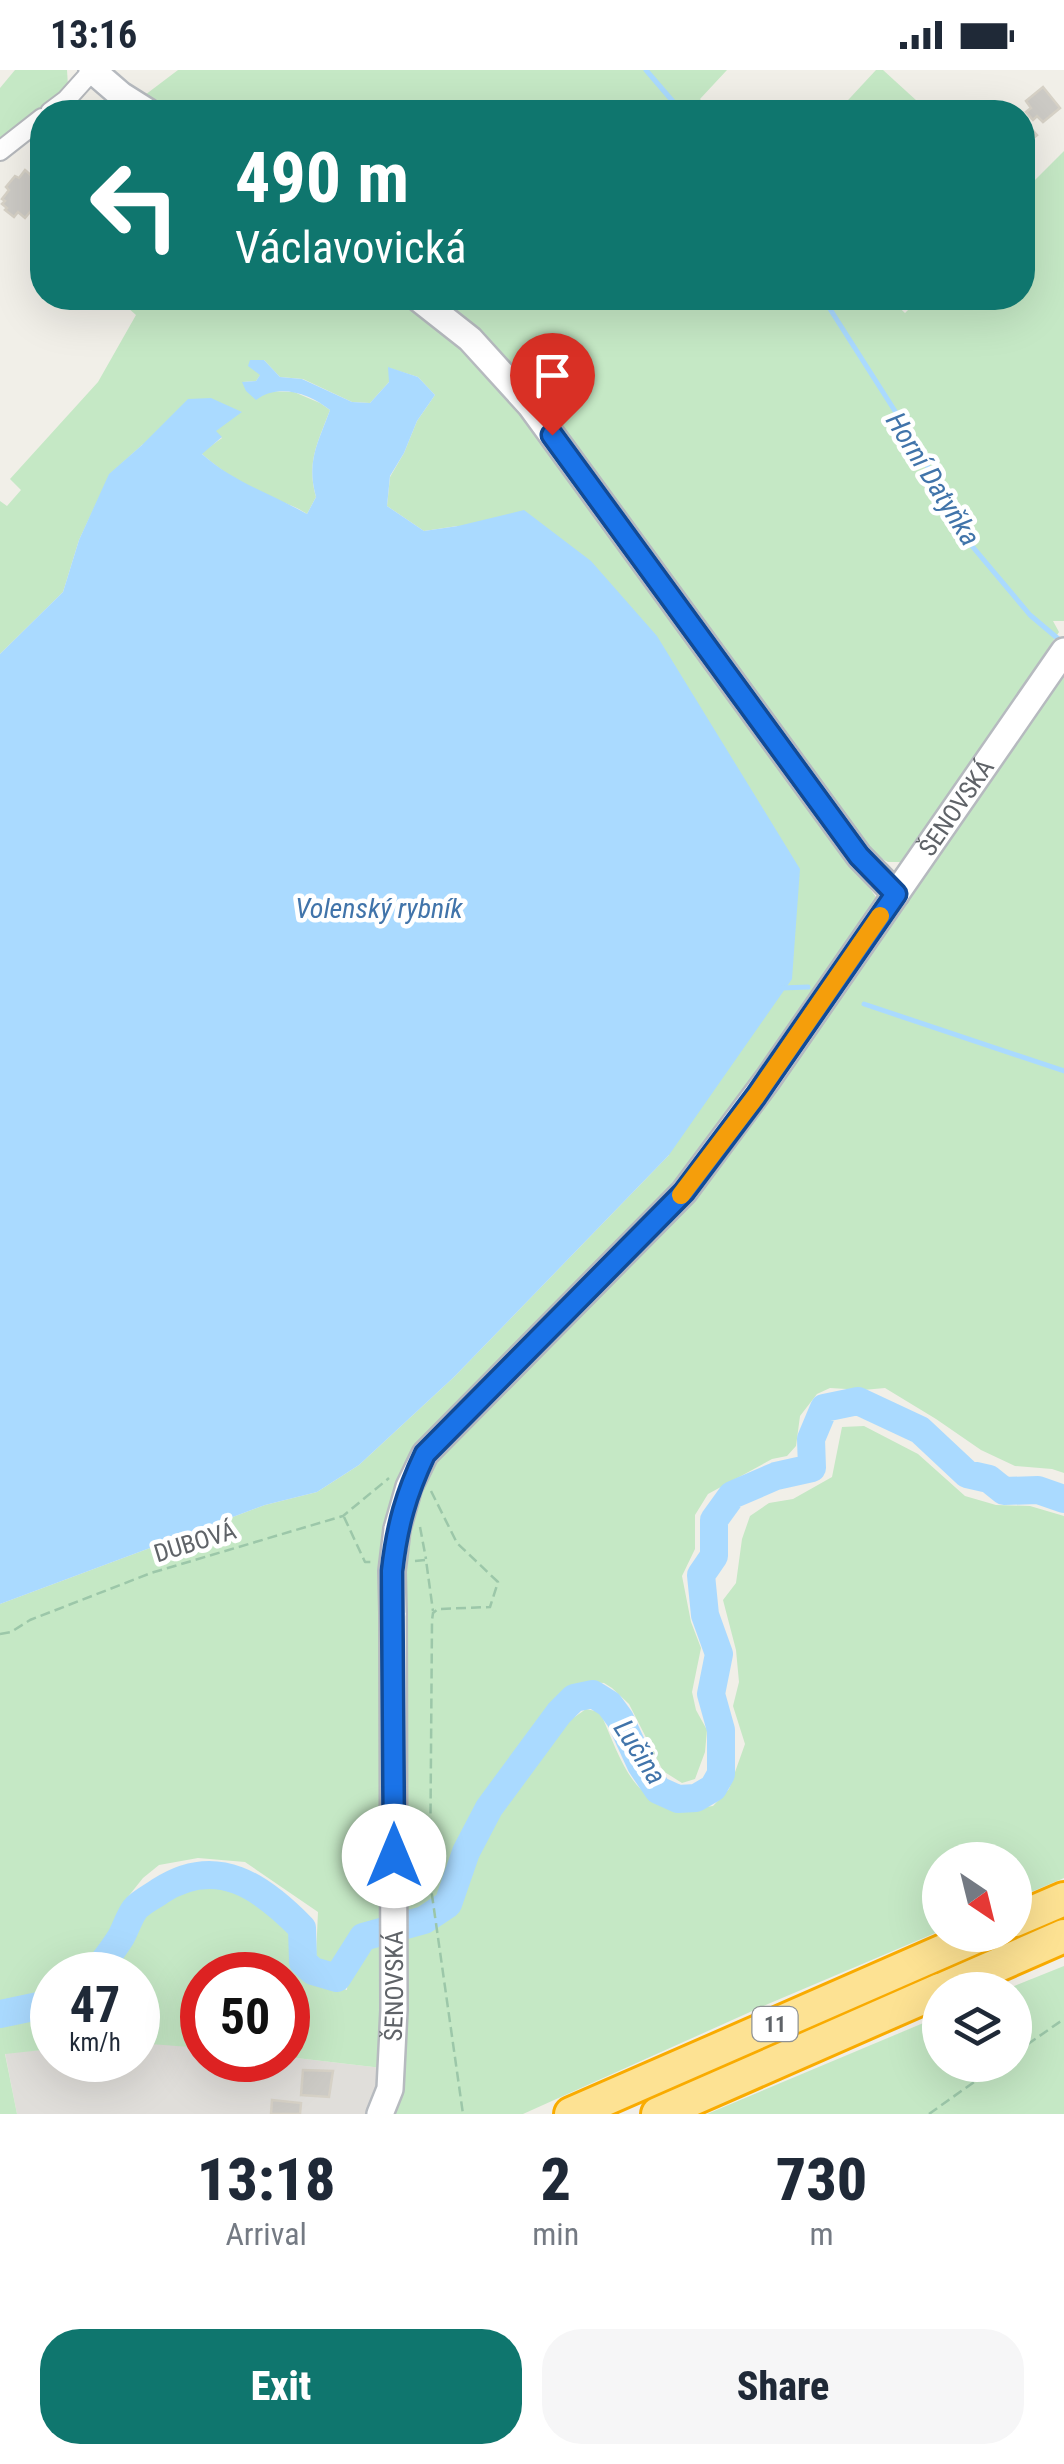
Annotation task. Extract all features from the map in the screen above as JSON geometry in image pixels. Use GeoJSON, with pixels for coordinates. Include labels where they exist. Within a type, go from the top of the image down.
{"type":"FeatureCollection","features":[{"type":"Feature","properties":{"kind":"highway"},"geometry":{"type":"LineString","coordinates":[[1032,1913],[1064,1899]]}},
{"type":"Feature","properties":{"kind":"highway","name":"11"},"geometry":{"type":"LineString","coordinates":[[981,1972],[1064,1936]]}},
{"type":"Feature","properties":{"kind":"highway","name":"11"},"geometry":{"type":"LineString","coordinates":[[571,2114],[941,1952]]}},
{"type":"Feature","properties":{"kind":"highway","name":"11"},"geometry":{"type":"LineString","coordinates":[[658,2114],[922,1998]]}},
{"type":"Feature","properties":{"kind":"main road"},"geometry":{"type":"LineString","coordinates":[[92,70],[130,100]]}},
{"type":"Feature","properties":{"kind":"main road"},"geometry":{"type":"LineString","coordinates":[[434,310],[470,338],[530,405],[859,856],[896,894]]}},
{"type":"Feature","properties":{"kind":"main road","name":"ŠENOVSKÁ"},"geometry":{"type":"LineString","coordinates":[[380,2114],[390,2089],[394,2010],[392,1571],[397,1529],[409,1487],[425,1454],[684,1192],[752,1102],[1059,658]]}},
{"type":"Feature","properties":{"kind":"street"},"geometry":{"type":"LineString","coordinates":[[66,100],[92,70]]}},
{"type":"Feature","properties":{"kind":"street"},"geometry":{"type":"LineString","coordinates":[[0,150],[30,127]]}},
{"type":"Feature","properties":{"kind":"path","name":"DUBOVÁ"},"geometry":{"type":"LineString","coordinates":[[0,1634],[151,1573],[343,1516],[394,1476]]}},
{"type":"Feature","properties":{"kind":"path"},"geometry":{"type":"LineString","coordinates":[[434,1482],[430,1490],[457,1543],[498,1582],[490,1607],[438,1609],[433,1613],[430,1880],[463,2114]]}},
{"type":"Feature","properties":{"kind":"path"},"geometry":{"type":"LineString","coordinates":[[1032,2041],[1064,2019]]}},
{"type":"Feature","properties":{"kind":"path"},"geometry":{"type":"LineString","coordinates":[[929,2114],[974,2082]]}},
{"type":"Feature","properties":{"kind":"shaded area"},"geometry":{"type":"Polygon","coordinates":[[[160,2044],[180,2046],[180,2082],[310,2082],[310,2060],[382,2068],[372,2114],[17,2114],[5,2053],[30,2051],[30,2082],[160,2082],[160,2044]]]}},
{"type":"Feature","properties":{"kind":"green space"},"geometry":{"type":"Polygon","coordinates":[[[15,70],[67,70],[68,86],[56,100],[30,100],[30,123],[0,146],[0,88],[15,70]]]}},
{"type":"Feature","properties":{"kind":"green space"},"geometry":{"type":"Polygon","coordinates":[[[178,70],[727,70],[701,100],[141,98],[178,70]]]}},
{"type":"Feature","properties":{"kind":"green space"},"geometry":{"type":"Polygon","coordinates":[[[876,70],[883,70],[916,100],[848,100],[876,70]]]}},
{"type":"Feature","properties":{"kind":"green space"},"geometry":{"type":"Polygon","coordinates":[[[1064,151],[1064,621],[1053,621],[1059,632],[905,862],[888,862],[871,853],[546,409],[509,363],[448,310],[1035,310],[1035,180],[1064,151]]]}},
{"type":"Feature","properties":{"kind":"green space"},"geometry":{"type":"Polygon","coordinates":[[[130,310],[422,310],[439,322],[518,404],[876,897],[857,937],[717,1134],[629,1237],[410,1454],[388,1515],[382,1550],[382,1922],[355,1931],[334,1969],[320,1963],[316,1955],[318,1912],[245,1862],[198,1858],[159,1865],[123,1903],[96,1952],[30,1952],[30,1996],[0,2003],[0,1604],[265,1505],[317,1492],[359,1465],[454,1377],[669,1155],[457,526],[424,531],[387,506],[390,477],[417,421],[435,395],[418,377],[389,368],[389,382],[370,403],[352,402],[303,379],[280,377],[264,360],[256,381],[243,382],[267,391],[294,392],[330,410],[315,452],[312,473],[316,497],[307,514],[247,486],[201,453],[222,438],[215,431],[241,412],[229,407],[142,445],[110,474],[79,540],[63,592],[0,654],[0,501],[7,506],[21,490],[10,479],[98,382],[136,315],[130,310]]]}},
{"type":"Feature","properties":{"kind":"green space"},"geometry":{"type":"Polygon","coordinates":[[[1064,669],[1064,1473],[1015,1466],[981,1450],[885,1388],[830,1388],[817,1394],[800,1416],[796,1446],[787,1456],[772,1459],[708,1494],[695,1515],[695,1549],[682,1576],[691,1622],[701,1648],[692,1692],[707,1730],[705,1752],[695,1779],[682,1783],[663,1771],[629,1704],[612,1688],[604,1683],[580,1685],[567,1693],[518,1754],[484,1805],[444,1902],[427,1914],[427,1921],[453,1905],[482,1828],[569,1721],[586,1709],[600,1712],[627,1771],[650,1797],[687,1807],[713,1806],[729,1789],[745,1744],[733,1706],[739,1682],[736,1650],[723,1600],[736,1583],[742,1539],[750,1516],[769,1503],[793,1499],[832,1477],[842,1427],[864,1426],[918,1454],[965,1496],[996,1505],[1030,1506],[1064,1516],[1064,1878],[1032,1892],[1032,1842],[922,1842],[922,1939],[523,2114],[390,2114],[404,1540],[417,1495],[438,1452],[648,1246],[1064,669]]]}},
{"type":"Feature","properties":{"kind":"green space"},"geometry":{"type":"Polygon","coordinates":[[[208,1884],[237,1889],[282,1924],[293,1940],[294,1952],[180,1952],[180,2046],[160,2045],[160,1952],[118,1952],[142,1912],[176,1890],[208,1884]]]}},
{"type":"Feature","properties":{"kind":"green space"},"geometry":{"type":"Polygon","coordinates":[[[383,1936],[382,2068],[310,2060],[310,1976],[347,1990],[348,1973],[367,1942],[383,1936]]]}},
{"type":"Feature","properties":{"kind":"green space"},"geometry":{"type":"Polygon","coordinates":[[[1064,1966],[1064,2114],[707,2114],[922,2024],[922,2082],[1032,2082],[1032,1979],[1064,1966]]]}},
{"type":"Feature","properties":{"kind":"green space"},"geometry":{"type":"Polygon","coordinates":[[[30,2019],[30,2051],[5,2054],[17,2114],[0,2114],[0,2022],[30,2019]]]}},
{"type":"Feature","properties":{"kind":"water","name":"Volenský rybník"},"geometry":{"type":"Polygon","coordinates":[[[250,360],[264,360],[280,377],[302,379],[352,402],[370,403],[389,382],[388,367],[418,377],[435,395],[417,421],[390,476],[387,506],[424,531],[524,510],[591,561],[657,636],[800,869],[792,979],[669,1155],[454,1377],[359,1465],[317,1492],[265,1505],[0,1604],[0,654],[63,592],[79,540],[109,474],[188,399],[211,398],[242,412],[216,431],[222,437],[202,454],[240,480],[307,514],[316,497],[312,473],[315,452],[330,410],[293,392],[274,392],[256,400],[242,382],[256,381],[260,375],[248,366],[250,360]]]}},
{"type":"Feature","properties":{"kind":"building"},"geometry":{"type":"Polygon","coordinates":[[[1043,87],[1060,108],[1043,122],[1035,118],[1035,100],[1027,100],[1043,87]]]}},
{"type":"Feature","properties":{"kind":"building"},"geometry":{"type":"Polygon","coordinates":[[[25,170],[30,174],[30,212],[25,218],[18,212],[14,217],[2,204],[9,190],[6,187],[15,176],[19,178],[25,170]]]}},
{"type":"Feature","properties":{"kind":"building"},"geometry":{"type":"Polygon","coordinates":[[[310,2070],[333,2071],[329,2097],[301,2095],[302,2082],[310,2082],[310,2070]]]}},
{"type":"Feature","properties":{"kind":"building"},"geometry":{"type":"Polygon","coordinates":[[[272,2100],[301,2103],[300,2114],[271,2114],[272,2100]]]}},
{"type":"Feature","properties":{"kind":"waterway","name":"Horní Datyňka"},"geometry":{"type":"LineString","coordinates":[[646,70],[672,100]]}},
{"type":"Feature","properties":{"kind":"waterway","name":"Horní Datyňka"},"geometry":{"type":"LineString","coordinates":[[831,310],[909,433],[972,546],[1030,615],[1062,642]]}},
{"type":"Feature","properties":{"kind":"waterway"},"geometry":{"type":"LineString","coordinates":[[782,988],[808,987]]}},
{"type":"Feature","properties":{"kind":"waterway"},"geometry":{"type":"LineString","coordinates":[[864,1004],[1064,1071]]}},
{"type":"Feature","properties":{"kind":"waterway","name":"Lučina"},"geometry":{"type":"LineString","coordinates":[[111,1952],[140,1904],[181,1880],[219,1876],[255,1889],[287,1913],[302,1928],[303,1962],[313,1971],[337,1978],[363,1937],[424,1920],[448,1904],[466,1852],[489,1808],[574,1698],[593,1694],[609,1704],[658,1790],[678,1799],[696,1798],[713,1788],[721,1774],[721,1730],[711,1694],[719,1654],[705,1615],[701,1575],[714,1556],[714,1520],[732,1495],[776,1476],[812,1468],[811,1439],[824,1408],[858,1401],[920,1430],[967,1474],[989,1479],[1004,1491],[1038,1490],[1064,1499]]}},
{"type":"Feature","properties":{"kind":"waterway","name":"Lučina"},"geometry":{"type":"LineString","coordinates":[[0,2014],[30,2008]]}},
{"type":"Feature","properties":{"kind":"slow traffic"},"geometry":{"type":"LineString","coordinates":[[681,1195],[756,1096],[880,916]]}},
{"type":"Feature","properties":{"kind":"route"},"geometry":{"type":"LineString","coordinates":[[394,1856],[392,1571],[397,1529],[409,1487],[425,1454],[684,1192],[756,1096],[896,894],[859,856],[552,435]]}}]}
